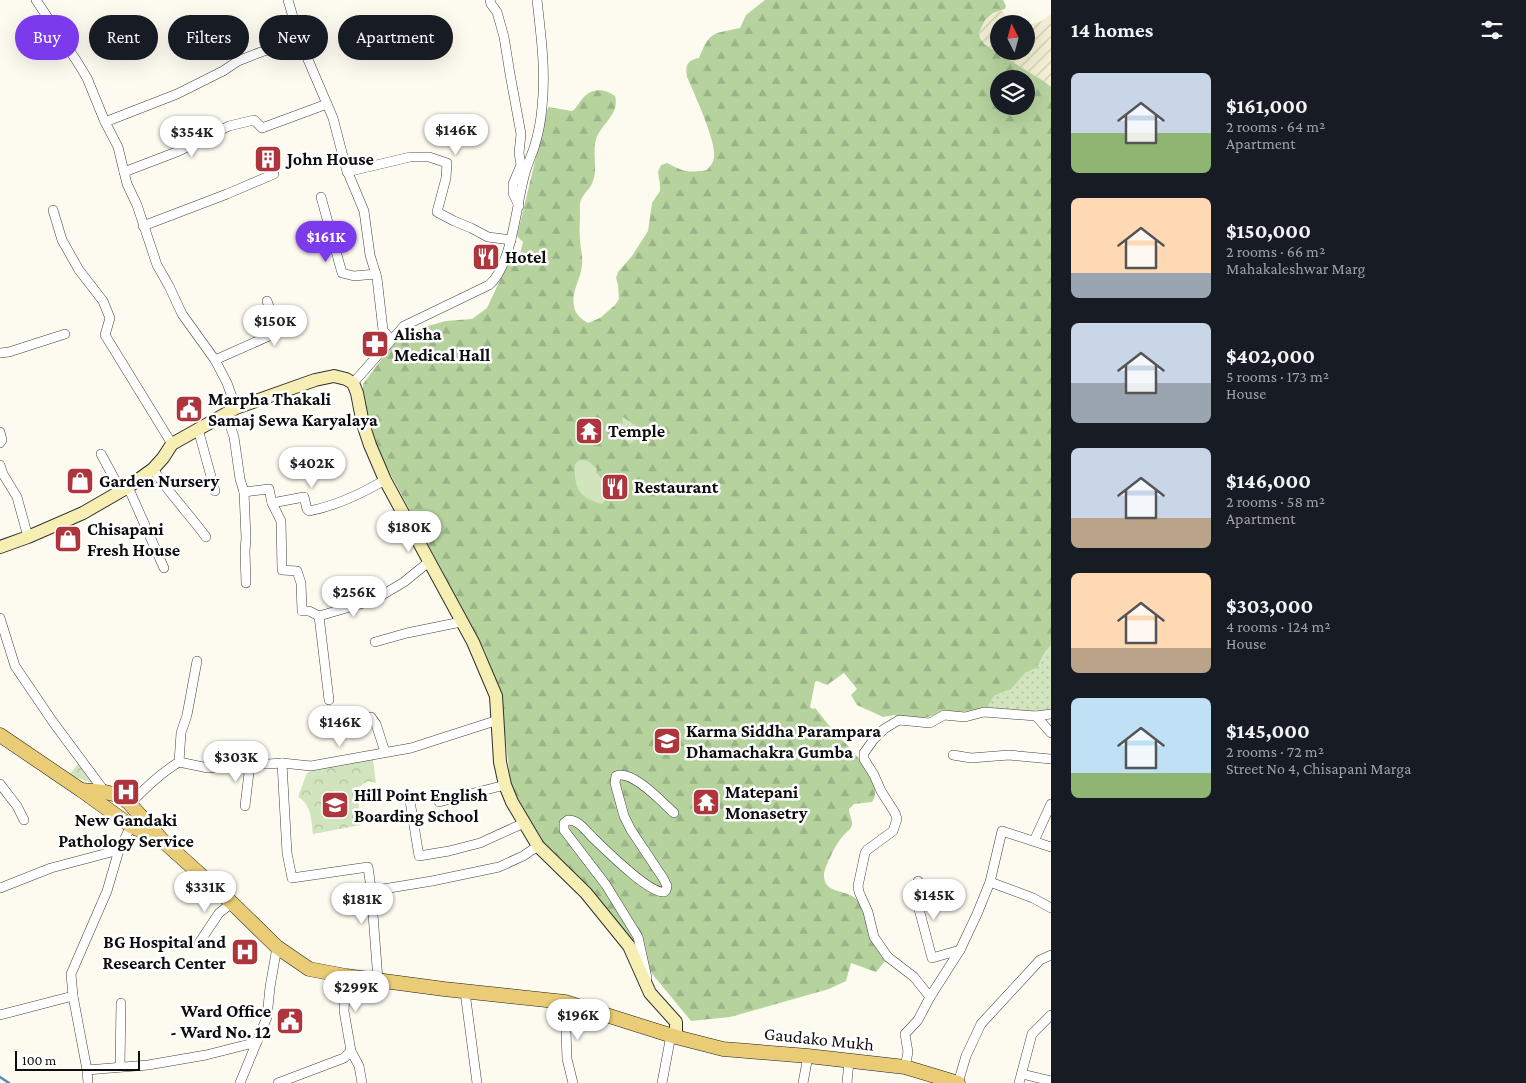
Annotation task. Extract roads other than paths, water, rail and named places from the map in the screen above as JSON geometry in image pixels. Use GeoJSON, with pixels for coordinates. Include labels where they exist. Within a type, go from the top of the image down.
{"type":"FeatureCollection","features":[{"type":"Feature","properties":{"kind":"main road"},"geometry":{"type":"LineString","coordinates":[[0,547],[82,513],[125,489],[153,469],[172,444],[231,411],[315,380],[334,376],[346,378],[353,383],[363,424],[385,480],[473,642],[496,696],[500,762],[505,785],[538,846],[586,893],[629,946],[650,993],[676,1022],[674,1036]]}},
{"type":"Feature","properties":{"kind":"main road"},"geometry":{"type":"LineString","coordinates":[[0,735],[131,826],[162,840]]}},
{"type":"Feature","properties":{"kind":"main road"},"geometry":{"type":"LineString","coordinates":[[81,790],[105,792],[121,796],[162,840]]}},
{"type":"Feature","properties":{"kind":"main road","name":"Gaudako Mukh"},"geometry":{"type":"LineString","coordinates":[[162,840],[278,946],[309,969],[346,976],[465,992],[565,1002],[674,1036],[723,1049],[905,1067],[958,1083]]}},
{"type":"Feature","properties":{"kind":"street"},"geometry":{"type":"LineString","coordinates":[[36,0],[76,60],[93,92],[118,147],[127,184],[155,259],[182,314],[215,360],[227,383],[240,478],[244,492],[246,584]]}},
{"type":"Feature","properties":{"kind":"street"},"geometry":{"type":"LineString","coordinates":[[288,0],[292,15]]}},
{"type":"Feature","properties":{"kind":"street"},"geometry":{"type":"LineString","coordinates":[[490,0],[497,12],[504,37],[521,134],[520,166],[513,184],[513,193],[519,206]]}},
{"type":"Feature","properties":{"kind":"street"},"geometry":{"type":"LineString","coordinates":[[353,383],[404,326],[489,285],[496,279],[511,240],[523,181],[535,146],[542,108],[543,50],[537,0]]}},
{"type":"Feature","properties":{"kind":"street"},"geometry":{"type":"LineString","coordinates":[[105,122],[177,94],[223,71],[238,61],[259,53]]}},
{"type":"Feature","properties":{"kind":"street"},"geometry":{"type":"LineString","coordinates":[[308,60],[333,118],[347,172],[364,211],[370,255],[376,274],[383,330],[390,340]]}},
{"type":"Feature","properties":{"kind":"street"},"geometry":{"type":"LineString","coordinates":[[124,172],[179,151],[229,126],[254,120],[262,128],[327,104]]}},
{"type":"Feature","properties":{"kind":"street"},"geometry":{"type":"LineString","coordinates":[[347,172],[410,157],[429,157],[447,163],[446,178],[437,212],[488,237],[511,240]]}},
{"type":"Feature","properties":{"kind":"street"},"geometry":{"type":"LineString","coordinates":[[144,226],[274,174]]}},
{"type":"Feature","properties":{"kind":"street"},"geometry":{"type":"LineString","coordinates":[[321,197],[342,273],[354,276],[376,274]]}},
{"type":"Feature","properties":{"kind":"street"},"geometry":{"type":"LineString","coordinates":[[53,210],[62,240],[79,270],[103,301],[110,318],[106,335],[172,444]]}},
{"type":"Feature","properties":{"kind":"street"},"geometry":{"type":"LineString","coordinates":[[215,360],[278,332],[267,301]]}},
{"type":"Feature","properties":{"kind":"street"},"geometry":{"type":"LineString","coordinates":[[0,354],[65,334]]}},
{"type":"Feature","properties":{"kind":"street"},"geometry":{"type":"LineString","coordinates":[[198,429],[215,491]]}},
{"type":"Feature","properties":{"kind":"street"},"geometry":{"type":"LineString","coordinates":[[0,432],[2,440],[0,443]]}},
{"type":"Feature","properties":{"kind":"street"},"geometry":{"type":"LineString","coordinates":[[101,454],[125,489],[164,568]]}},
{"type":"Feature","properties":{"kind":"street"},"geometry":{"type":"LineString","coordinates":[[0,465],[3,474],[17,497],[28,537]]}},
{"type":"Feature","properties":{"kind":"street"},"geometry":{"type":"LineString","coordinates":[[153,469],[161,482],[206,537]]}},
{"type":"Feature","properties":{"kind":"street"},"geometry":{"type":"LineString","coordinates":[[272,503],[304,498],[307,509],[310,511],[334,505],[367,491],[385,480]]}},
{"type":"Feature","properties":{"kind":"street"},"geometry":{"type":"LineString","coordinates":[[244,492],[269,489],[272,503],[281,521],[282,570],[298,572],[301,583],[302,611],[319,616],[374,600],[404,582],[430,561]]}},
{"type":"Feature","properties":{"kind":"street"},"geometry":{"type":"LineString","coordinates":[[319,616],[329,700]]}},
{"type":"Feature","properties":{"kind":"street"},"geometry":{"type":"LineString","coordinates":[[0,618],[14,666],[105,792]]}},
{"type":"Feature","properties":{"kind":"street"},"geometry":{"type":"LineString","coordinates":[[375,642],[407,633],[462,622]]}},
{"type":"Feature","properties":{"kind":"street"},"geometry":{"type":"LineString","coordinates":[[179,762],[181,733],[187,715],[197,661]]}},
{"type":"Feature","properties":{"kind":"street"},"geometry":{"type":"LineString","coordinates":[[930,997],[914,978],[888,957],[880,947],[874,937],[868,912],[859,892],[858,886],[865,853],[895,829],[897,819],[864,759],[864,753],[874,738],[899,720],[926,723],[944,715],[965,717],[984,712],[1036,716],[1051,714]]}},
{"type":"Feature","properties":{"kind":"street"},"geometry":{"type":"LineString","coordinates":[[1036,716],[1051,733]]}},
{"type":"Feature","properties":{"kind":"street"},"geometry":{"type":"LineString","coordinates":[[362,719],[371,717],[376,724],[386,752]]}},
{"type":"Feature","properties":{"kind":"street"},"geometry":{"type":"LineString","coordinates":[[130,804],[148,786],[179,762],[208,768],[282,763],[311,766],[411,748],[498,720]]}},
{"type":"Feature","properties":{"kind":"street"},"geometry":{"type":"LineString","coordinates":[[953,756],[971,758],[1009,754],[1051,759]]}},
{"type":"Feature","properties":{"kind":"street"},"geometry":{"type":"LineString","coordinates":[[282,763],[287,853],[292,878],[368,867],[378,980]]}},
{"type":"Feature","properties":{"kind":"street"},"geometry":{"type":"LineString","coordinates":[[245,806],[250,764]]}},
{"type":"Feature","properties":{"kind":"street"},"geometry":{"type":"LineString","coordinates":[[650,993],[638,938],[606,885],[564,830],[564,823],[568,820],[577,822],[646,885],[657,892],[664,892],[667,886],[663,878],[631,830],[624,816],[615,783],[616,776],[622,774],[636,780],[674,813]]}},
{"type":"Feature","properties":{"kind":"street"},"geometry":{"type":"LineString","coordinates":[[0,784],[24,820]]}},
{"type":"Feature","properties":{"kind":"street"},"geometry":{"type":"LineString","coordinates":[[440,802],[505,785]]}},
{"type":"Feature","properties":{"kind":"street"},"geometry":{"type":"LineString","coordinates":[[410,801],[419,856],[450,851],[480,843],[524,823]]}},
{"type":"Feature","properties":{"kind":"street"},"geometry":{"type":"LineString","coordinates":[[1034,841],[1051,804]]}},
{"type":"Feature","properties":{"kind":"street"},"geometry":{"type":"LineString","coordinates":[[88,1083],[71,974],[107,891],[119,850],[131,826]]}},
{"type":"Feature","properties":{"kind":"street"},"geometry":{"type":"LineString","coordinates":[[905,1067],[908,1052],[905,1034],[918,1020],[930,997],[960,950],[990,882],[1002,831],[1051,847]]}},
{"type":"Feature","properties":{"kind":"street"},"geometry":{"type":"LineString","coordinates":[[371,891],[500,868],[538,846]]}},
{"type":"Feature","properties":{"kind":"street"},"geometry":{"type":"LineString","coordinates":[[0,888],[51,868],[119,850]]}},
{"type":"Feature","properties":{"kind":"street"},"geometry":{"type":"LineString","coordinates":[[918,881],[919,909],[932,958],[960,950]]}},
{"type":"Feature","properties":{"kind":"street"},"geometry":{"type":"LineString","coordinates":[[990,882],[1032,898],[1051,908]]}},
{"type":"Feature","properties":{"kind":"street"},"geometry":{"type":"LineString","coordinates":[[199,943],[219,913],[232,903]]}},
{"type":"Feature","properties":{"kind":"street"},"geometry":{"type":"LineString","coordinates":[[240,1083],[267,1017],[270,987],[278,946]]}},
{"type":"Feature","properties":{"kind":"street"},"geometry":{"type":"LineString","coordinates":[[958,1083],[966,1056],[981,1024],[1040,960],[1051,955]]}},
{"type":"Feature","properties":{"kind":"street"},"geometry":{"type":"LineString","coordinates":[[346,976],[344,1011],[351,1051],[359,1066],[362,1083]]}},
{"type":"Feature","properties":{"kind":"street"},"geometry":{"type":"LineString","coordinates":[[465,992],[476,1083]]}},
{"type":"Feature","properties":{"kind":"street"},"geometry":{"type":"LineString","coordinates":[[0,1015],[74,996]]}},
{"type":"Feature","properties":{"kind":"street"},"geometry":{"type":"LineString","coordinates":[[565,1002],[567,1059],[573,1083]]}},
{"type":"Feature","properties":{"kind":"street"},"geometry":{"type":"LineString","coordinates":[[120,1067],[121,1004]]}},
{"type":"Feature","properties":{"kind":"street"},"geometry":{"type":"LineString","coordinates":[[1051,1015],[1032,1034],[1020,1078],[1051,1080]]}},
{"type":"Feature","properties":{"kind":"street"},"geometry":{"type":"LineString","coordinates":[[662,1083],[674,1036]]}},
{"type":"Feature","properties":{"kind":"street"},"geometry":{"type":"LineString","coordinates":[[87,1070],[148,1065],[206,1055],[257,1042]]}},
{"type":"Feature","properties":{"kind":"street"},"geometry":{"type":"LineString","coordinates":[[278,1083],[344,1058],[351,1051]]}},
{"type":"Feature","properties":{"kind":"street"},"geometry":{"type":"LineString","coordinates":[[803,1083],[808,1056]]}},
{"type":"Feature","properties":{"kind":"street"},"geometry":{"type":"LineString","coordinates":[[847,1083],[849,1061]]}},
{"type":"Feature","properties":{"kind":"waterway"},"geometry":{"type":"LineString","coordinates":[[0,1077],[9,1083]]}},
{"type":"Feature","properties":{"kind":"place","name":"John House"},"geometry":{"type":"Point","coordinates":[268,159]}},
{"type":"Feature","properties":{"kind":"place","name":"Hotel"},"geometry":{"type":"Point","coordinates":[486,257]}},
{"type":"Feature","properties":{"kind":"place","name":"Alisha Medical Hall"},"geometry":{"type":"Point","coordinates":[375,344]}},
{"type":"Feature","properties":{"kind":"place","name":"Marpha Thakali Samaj Sewa Karyalaya"},"geometry":{"type":"Point","coordinates":[189,409]}},
{"type":"Feature","properties":{"kind":"place","name":"Temple"},"geometry":{"type":"Point","coordinates":[589,431]}},
{"type":"Feature","properties":{"kind":"place","name":"Garden Nursery"},"geometry":{"type":"Point","coordinates":[80,481]}},
{"type":"Feature","properties":{"kind":"place","name":"Restaurant"},"geometry":{"type":"Point","coordinates":[615,487]}},
{"type":"Feature","properties":{"kind":"place","name":"Chisapani Fresh House"},"geometry":{"type":"Point","coordinates":[68,539]}},
{"type":"Feature","properties":{"kind":"place","name":"Karma Siddha Parampara Dhamachakra Gumba"},"geometry":{"type":"Point","coordinates":[667,741]}},
{"type":"Feature","properties":{"kind":"place","name":"New Gandaki Pathology Service"},"geometry":{"type":"Point","coordinates":[126,792]}},
{"type":"Feature","properties":{"kind":"place","name":"Matepani Monasetry"},"geometry":{"type":"Point","coordinates":[706,802]}},
{"type":"Feature","properties":{"kind":"place","name":"Hill Point English Boarding School"},"geometry":{"type":"Point","coordinates":[335,805]}},
{"type":"Feature","properties":{"kind":"place","name":"BG Hospital and Research Center"},"geometry":{"type":"Point","coordinates":[245,952]}},
{"type":"Feature","properties":{"kind":"place","name":"Ward Office - Ward No. 12"},"geometry":{"type":"Point","coordinates":[290,1021]}}]}
